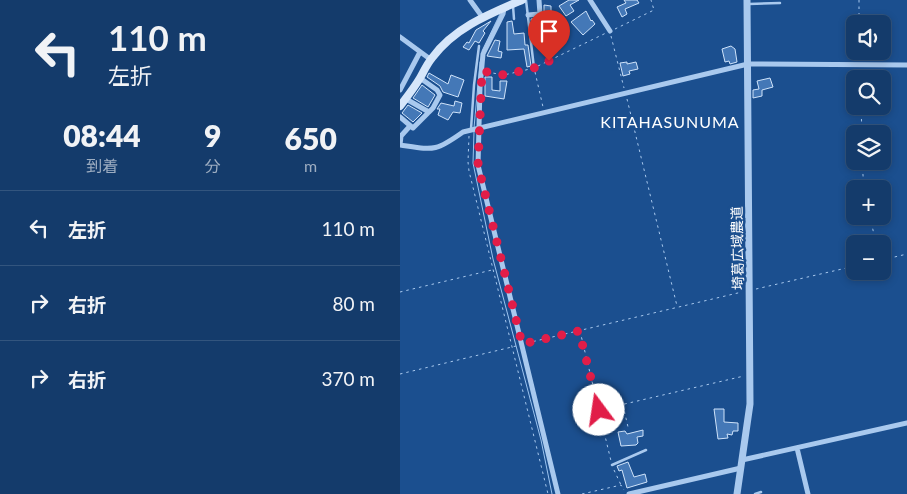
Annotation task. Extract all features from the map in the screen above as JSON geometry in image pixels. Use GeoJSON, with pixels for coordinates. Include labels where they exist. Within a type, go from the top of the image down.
{"type":"FeatureCollection","features":[{"type":"Feature","properties":{"kind":"main road"},"geometry":{"type":"LineString","coordinates":[[400,106],[420,78],[430,59],[447,40],[483,18],[522,0]]}},
{"type":"Feature","properties":{"kind":"street"},"geometry":{"type":"LineString","coordinates":[[470,0],[483,18]]}},
{"type":"Feature","properties":{"kind":"street"},"geometry":{"type":"LineString","coordinates":[[528,15],[540,14],[539,0]]}},
{"type":"Feature","properties":{"kind":"street"},"geometry":{"type":"LineString","coordinates":[[590,0],[610,31]]}},
{"type":"Feature","properties":{"kind":"street","name":"埼葛広域農道"},"geometry":{"type":"LineString","coordinates":[[738,494],[750,404],[747,2]]}},
{"type":"Feature","properties":{"kind":"street"},"geometry":{"type":"LineString","coordinates":[[502,9],[503,14],[483,54],[478,165],[558,494]]}},
{"type":"Feature","properties":{"kind":"street"},"geometry":{"type":"LineString","coordinates":[[400,37],[430,59]]}},
{"type":"Feature","properties":{"kind":"street"},"geometry":{"type":"LineString","coordinates":[[400,90],[420,52]]}},
{"type":"Feature","properties":{"kind":"street"},"geometry":{"type":"LineString","coordinates":[[410,126],[401,136],[400,145],[433,149],[441,147],[463,132],[470,130],[748,64],[907,65]]}},
{"type":"Feature","properties":{"kind":"street"},"geometry":{"type":"LineString","coordinates":[[400,117],[413,128],[433,108],[440,94],[420,78]]}},
{"type":"Feature","properties":{"kind":"street"},"geometry":{"type":"LineString","coordinates":[[406,98],[429,112]]}},
{"type":"Feature","properties":{"kind":"street"},"geometry":{"type":"LineString","coordinates":[[628,494],[647,492],[797,448],[907,423]]}},
{"type":"Feature","properties":{"kind":"street"},"geometry":{"type":"LineString","coordinates":[[797,448],[808,494]]}},
{"type":"Feature","properties":{"kind":"lane"},"geometry":{"type":"LineString","coordinates":[[526,0],[534,68]]}},
{"type":"Feature","properties":{"kind":"lane"},"geometry":{"type":"LineString","coordinates":[[747,2],[780,3]]}},
{"type":"Feature","properties":{"kind":"lane"},"geometry":{"type":"LineString","coordinates":[[512,4],[514,20]]}},
{"type":"Feature","properties":{"kind":"lane"},"geometry":{"type":"LineString","coordinates":[[470,130],[479,46]]}},
{"type":"Feature","properties":{"kind":"lane"},"geometry":{"type":"LineString","coordinates":[[612,465],[646,450]]}},
{"type":"Feature","properties":{"kind":"lane"},"geometry":{"type":"LineString","coordinates":[[755,494],[760,492]]}},
{"type":"Feature","properties":{"kind":"path"},"geometry":{"type":"LineString","coordinates":[[482,71],[504,75],[534,68],[654,10],[651,0]]}},
{"type":"Feature","properties":{"kind":"path"},"geometry":{"type":"LineString","coordinates":[[858,0],[859,15]]}},
{"type":"Feature","properties":{"kind":"path"},"geometry":{"type":"LineString","coordinates":[[610,31],[677,307]]}},
{"type":"Feature","properties":{"kind":"path"},"geometry":{"type":"LineString","coordinates":[[534,68],[545,112]]}},
{"type":"Feature","properties":{"kind":"path"},"geometry":{"type":"LineString","coordinates":[[470,130],[469,171],[548,494]]}},
{"type":"Feature","properties":{"kind":"path"},"geometry":{"type":"LineString","coordinates":[[891,258],[907,254]]}},
{"type":"Feature","properties":{"kind":"path"},"geometry":{"type":"LineString","coordinates":[[522,344],[846,268]]}},
{"type":"Feature","properties":{"kind":"path"},"geometry":{"type":"LineString","coordinates":[[400,292],[493,269]]}},
{"type":"Feature","properties":{"kind":"path"},"geometry":{"type":"LineString","coordinates":[[579,331],[612,465],[621,485],[628,494]]}},
{"type":"Feature","properties":{"kind":"path"},"geometry":{"type":"LineString","coordinates":[[400,374],[512,347]]}},
{"type":"Feature","properties":{"kind":"path"},"geometry":{"type":"LineString","coordinates":[[599,410],[741,376],[750,376]]}},
{"type":"Feature","properties":{"kind":"path"},"geometry":{"type":"LineString","coordinates":[[623,404],[628,427]]}},
{"type":"Feature","properties":{"kind":"path"},"geometry":{"type":"LineString","coordinates":[[582,494],[621,485]]}},
{"type":"Feature","properties":{"kind":"building"},"geometry":{"type":"Polygon","coordinates":[[[569,0],[579,0],[570,5],[574,11],[566,16],[559,6],[569,0]]]}},
{"type":"Feature","properties":{"kind":"building"},"geometry":{"type":"Polygon","coordinates":[[[624,0],[637,0],[639,3],[625,9],[627,14],[622,17],[617,7],[626,3],[624,0]]]}},
{"type":"Feature","properties":{"kind":"building"},"geometry":{"type":"Polygon","coordinates":[[[544,5],[551,6],[551,13],[549,13],[550,23],[539,23],[539,32],[548,32],[549,45],[541,46],[541,42],[534,42],[531,19],[543,17],[544,5]]]}},
{"type":"Feature","properties":{"kind":"building"},"geometry":{"type":"Polygon","coordinates":[[[586,11],[591,21],[595,24],[583,35],[571,22],[586,11]]]}},
{"type":"Feature","properties":{"kind":"building"},"geometry":{"type":"Polygon","coordinates":[[[491,21],[483,31],[485,33],[479,43],[475,41],[469,50],[463,47],[467,42],[469,43],[476,30],[491,21]]]}},
{"type":"Feature","properties":{"kind":"building"},"geometry":{"type":"Polygon","coordinates":[[[512,21],[514,34],[524,33],[525,45],[528,45],[531,66],[527,67],[524,49],[507,50],[507,22],[512,21]]]}},
{"type":"Feature","properties":{"kind":"building"},"geometry":{"type":"Polygon","coordinates":[[[495,40],[500,41],[498,51],[502,52],[501,58],[487,56],[495,40]]]}},
{"type":"Feature","properties":{"kind":"building"},"geometry":{"type":"Polygon","coordinates":[[[731,46],[735,49],[737,62],[730,64],[729,61],[725,62],[722,49],[731,46]]]}},
{"type":"Feature","properties":{"kind":"building"},"geometry":{"type":"Polygon","coordinates":[[[627,62],[627,64],[636,62],[638,69],[629,71],[630,74],[623,76],[620,63],[627,62]]]}},
{"type":"Feature","properties":{"kind":"building"},"geometry":{"type":"Polygon","coordinates":[[[429,73],[448,84],[451,75],[464,80],[458,97],[443,92],[440,86],[427,77],[429,73]]]}},
{"type":"Feature","properties":{"kind":"building"},"geometry":{"type":"Polygon","coordinates":[[[485,77],[492,77],[492,90],[500,91],[500,81],[507,81],[504,99],[485,96],[485,77]]]}},
{"type":"Feature","properties":{"kind":"building"},"geometry":{"type":"Polygon","coordinates":[[[770,78],[773,87],[762,90],[762,96],[753,98],[753,90],[759,89],[757,81],[770,78]]]}},
{"type":"Feature","properties":{"kind":"building"},"geometry":{"type":"Polygon","coordinates":[[[422,85],[435,95],[428,107],[413,98],[422,85]]]}},
{"type":"Feature","properties":{"kind":"building"},"geometry":{"type":"Polygon","coordinates":[[[455,101],[462,103],[460,113],[453,112],[448,120],[438,115],[440,109],[437,109],[441,103],[454,106],[455,101]]]}},
{"type":"Feature","properties":{"kind":"building"},"geometry":{"type":"Polygon","coordinates":[[[408,105],[422,113],[413,122],[402,113],[408,105]]]}},
{"type":"Feature","properties":{"kind":"building"},"geometry":{"type":"Polygon","coordinates":[[[714,409],[724,409],[724,422],[738,423],[738,431],[733,431],[732,435],[727,434],[728,438],[718,439],[714,409]]]}},
{"type":"Feature","properties":{"kind":"building"},"geometry":{"type":"Polygon","coordinates":[[[643,430],[643,436],[637,437],[638,443],[636,445],[621,446],[618,432],[625,431],[627,434],[643,430]]]}},
{"type":"Feature","properties":{"kind":"building"},"geometry":{"type":"Polygon","coordinates":[[[628,462],[634,477],[645,474],[647,482],[627,488],[622,470],[619,471],[617,466],[628,462]]]}},
{"type":"Feature","properties":{"kind":"waterway"},"geometry":{"type":"LineString","coordinates":[[482,51],[500,14]]}},
{"type":"Feature","properties":{"kind":"waterway"},"geometry":{"type":"LineString","coordinates":[[474,128],[480,62]]}},
{"type":"Feature","properties":{"kind":"waterway"},"geometry":{"type":"LineString","coordinates":[[474,132],[473,163],[493,259],[541,440],[552,494]]}},
{"type":"Feature","properties":{"kind":"district","name":"KITAHASUNUMA"},"geometry":{"type":"Point","coordinates":[670,121]}},
{"type":"Feature","properties":{"kind":"route"},"geometry":{"type":"LineString","coordinates":[[549,61],[534,68],[504,75],[482,71],[478,165],[522,344],[579,331],[599,410]]}}]}
